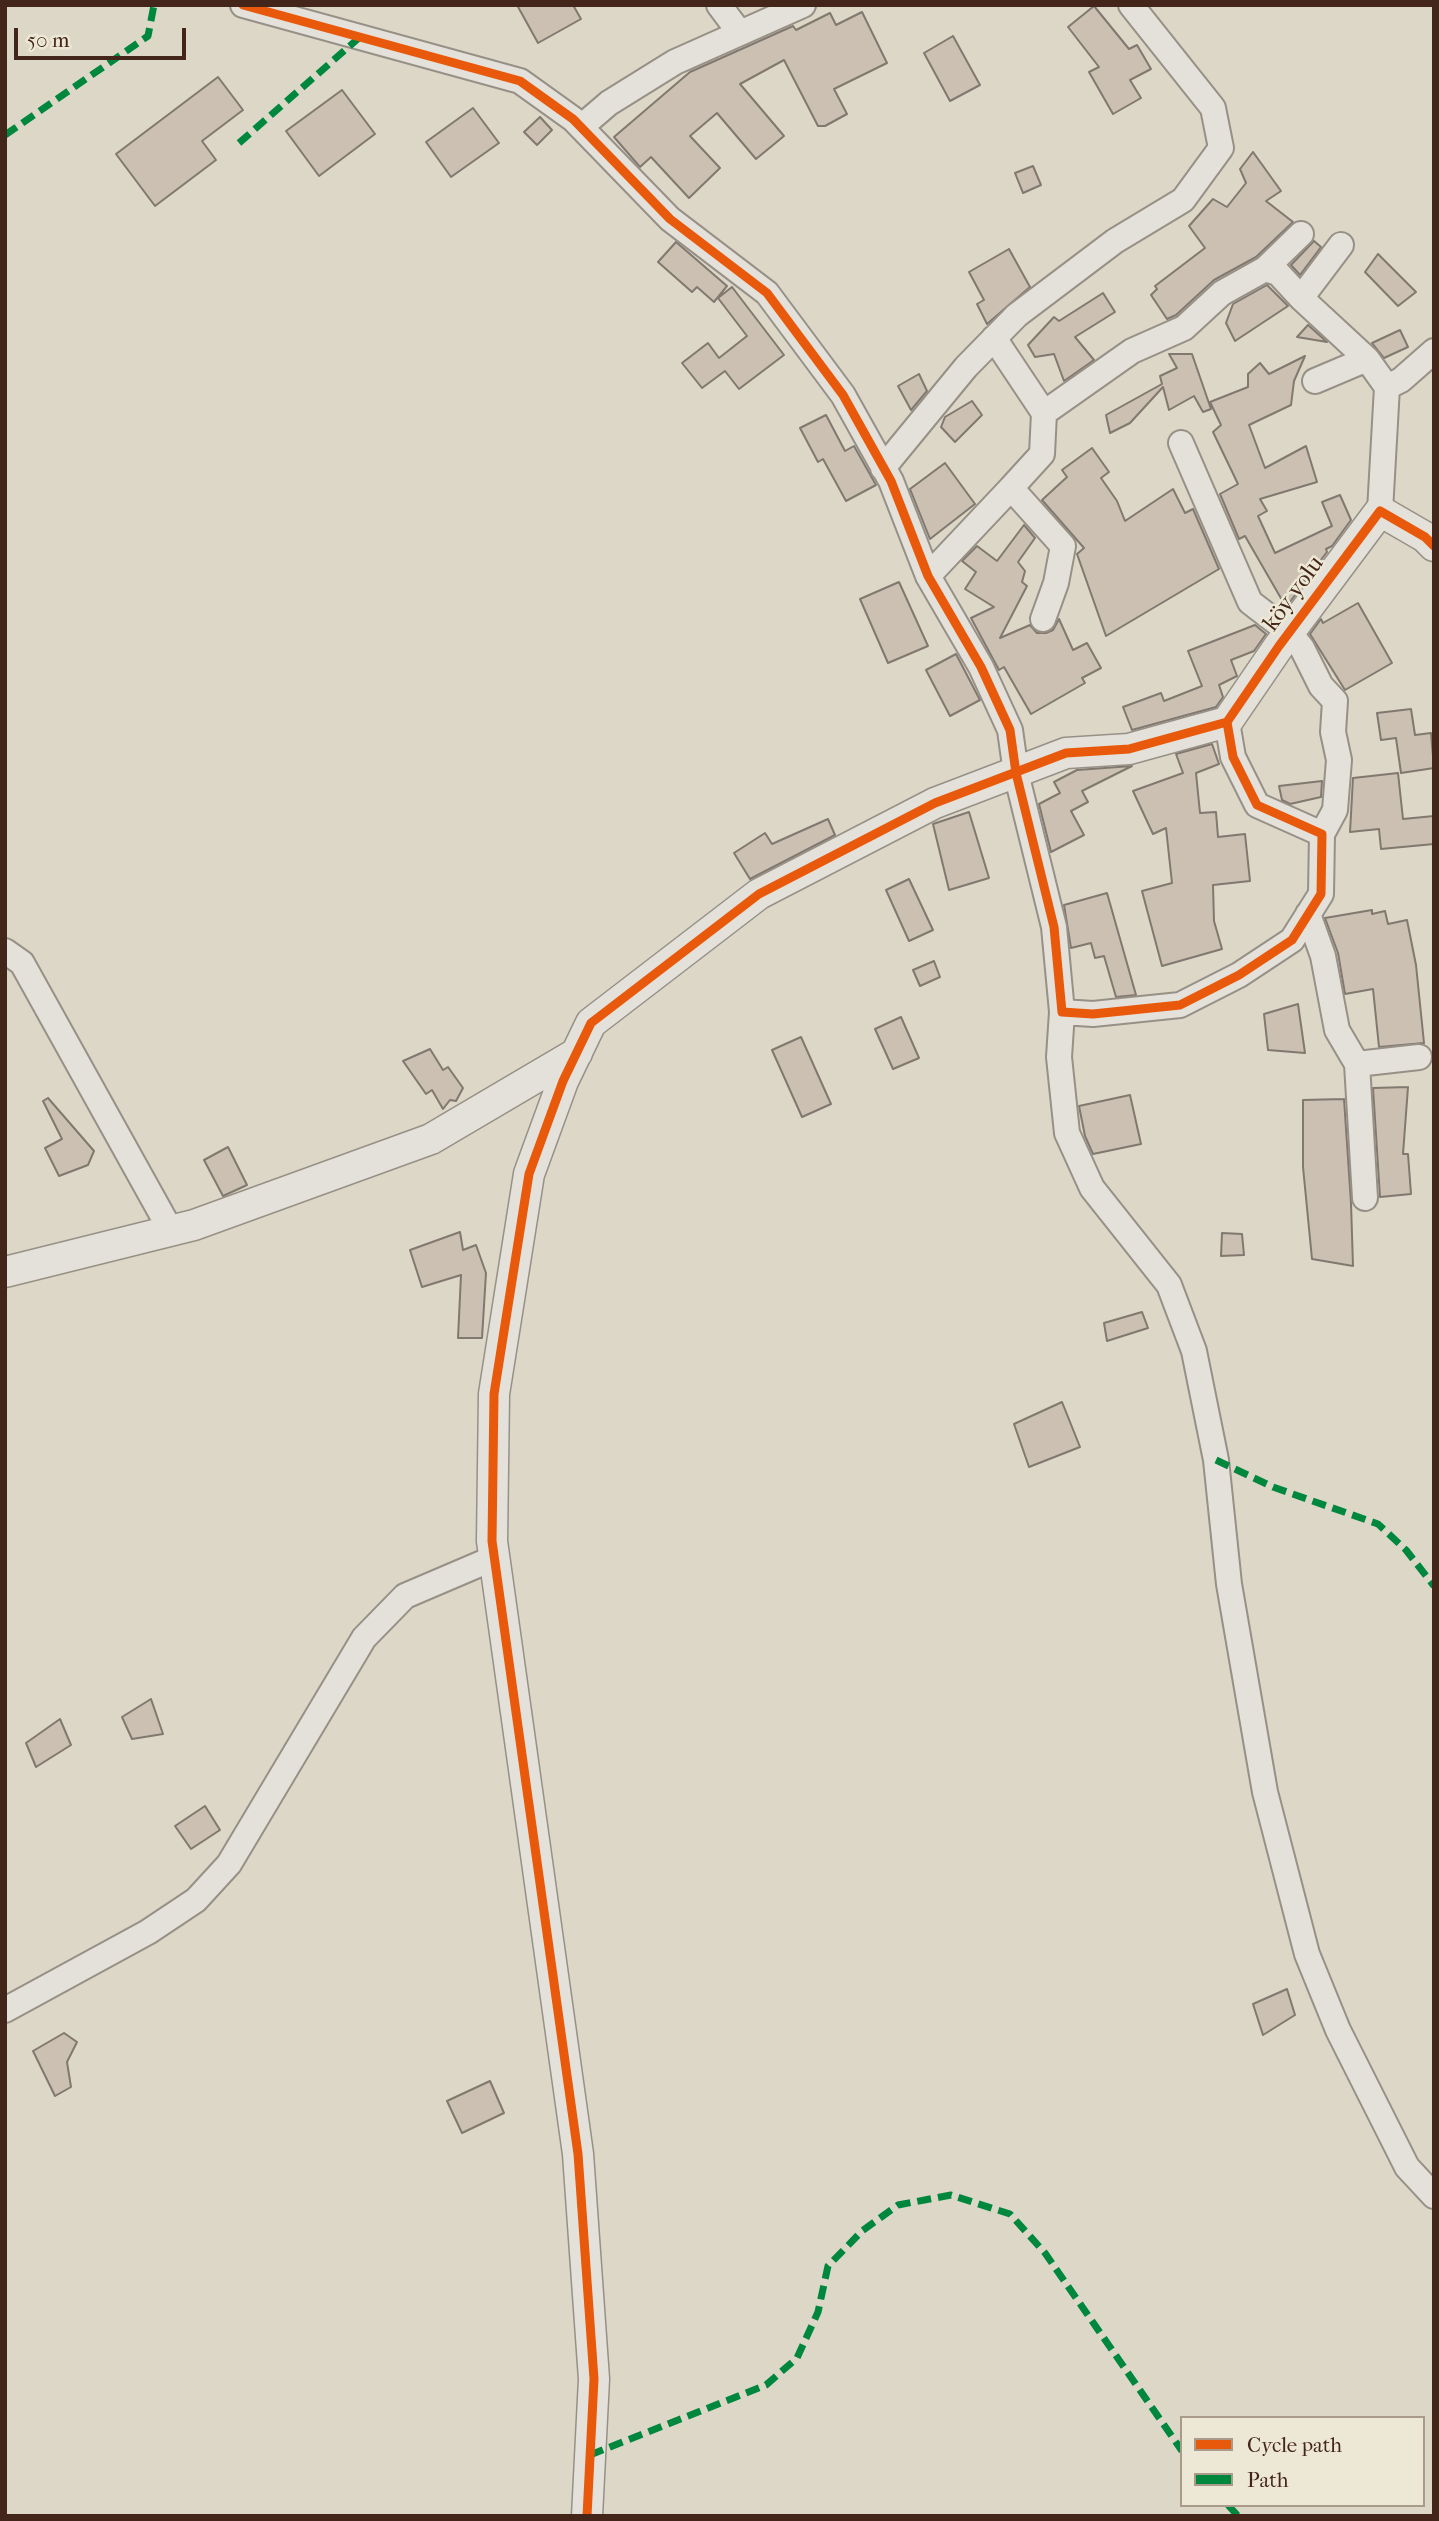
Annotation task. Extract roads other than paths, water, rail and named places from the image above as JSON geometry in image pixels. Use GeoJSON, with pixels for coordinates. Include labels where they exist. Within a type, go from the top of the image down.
{"type":"FeatureCollection","features":[{"type":"Feature","properties":{"kind":"street"},"geometry":{"type":"LineString","coordinates":[[243,5],[520,81],[581,127],[670,219],[767,293],[843,396],[883,468],[928,576],[981,667],[1010,730],[1016,772],[1054,927],[1062,1012],[1059,1057],[1067,1133],[1092,1188],[1169,1285],[1194,1351],[1216,1460],[1229,1584],[1265,1792],[1307,1954],[1338,2030],[1407,2167],[1434,2196]]}},
{"type":"Feature","properties":{"kind":"street"},"geometry":{"type":"LineString","coordinates":[[719,5],[740,33]]}},
{"type":"Feature","properties":{"kind":"street"},"geometry":{"type":"LineString","coordinates":[[581,127],[609,103],[675,62],[803,5]]}},
{"type":"Feature","properties":{"kind":"street"},"geometry":{"type":"LineString","coordinates":[[883,468],[966,367],[1017,315],[1115,241],[1183,200],[1221,148],[1213,108],[1131,5]]}},
{"type":"Feature","properties":{"kind":"street"},"geometry":{"type":"LineString","coordinates":[[1044,412],[1132,351],[1184,328],[1222,293],[1265,269],[1301,234]]}},
{"type":"Feature","properties":{"kind":"street"},"geometry":{"type":"LineString","coordinates":[[1301,298],[1341,245]]}},
{"type":"Feature","properties":{"kind":"street"},"geometry":{"type":"LineString","coordinates":[[1265,269],[1278,273],[1367,359],[1387,387],[1380,511],[1425,537],[1434,546]]}},
{"type":"Feature","properties":{"kind":"street"},"geometry":{"type":"LineString","coordinates":[[928,576],[1041,454],[1044,412],[995,338]]}},
{"type":"Feature","properties":{"kind":"street"},"geometry":{"type":"LineString","coordinates":[[1387,387],[1401,380],[1434,351]]}},
{"type":"Feature","properties":{"kind":"street"},"geometry":{"type":"LineString","coordinates":[[1315,381],[1367,359]]}},
{"type":"Feature","properties":{"kind":"street"},"geometry":{"type":"LineString","coordinates":[[1062,1012],[1093,1014],[1180,1005],[1239,975],[1292,940],[1321,894],[1322,834],[1335,810],[1339,760],[1333,732],[1335,701],[1321,687],[1302,648],[1289,632],[1250,602],[1181,443]]}},
{"type":"Feature","properties":{"kind":"street"},"geometry":{"type":"LineString","coordinates":[[1011,488],[1063,546],[1056,583],[1043,619]]}},
{"type":"Feature","properties":{"kind":"street","name":"köy yolu"},"geometry":{"type":"LineString","coordinates":[[1227,722],[1289,632],[1380,511]]}},
{"type":"Feature","properties":{"kind":"street"},"geometry":{"type":"LineString","coordinates":[[587,2516],[594,2379],[578,2154],[494,1558],[494,1394],[527,1188],[563,1081],[591,1023],[759,894],[935,803],[1066,753],[1129,748],[1227,722],[1233,757],[1257,804],[1322,834]]}},
{"type":"Feature","properties":{"kind":"street"},"geometry":{"type":"LineString","coordinates":[[1308,914],[1323,956],[1337,1030],[1357,1064],[1365,1198]]}},
{"type":"Feature","properties":{"kind":"street"},"geometry":{"type":"LineString","coordinates":[[5,951],[22,963],[171,1231]]}},
{"type":"Feature","properties":{"kind":"street"},"geometry":{"type":"LineString","coordinates":[[5,1272],[171,1231],[431,1139],[577,1053]]}},
{"type":"Feature","properties":{"kind":"street"},"geometry":{"type":"LineString","coordinates":[[1357,1064],[1419,1057]]}},
{"type":"Feature","properties":{"kind":"street"},"geometry":{"type":"LineString","coordinates":[[5,2010],[148,1932],[196,1900],[229,1864],[364,1638],[405,1596],[494,1558]]}}]}
